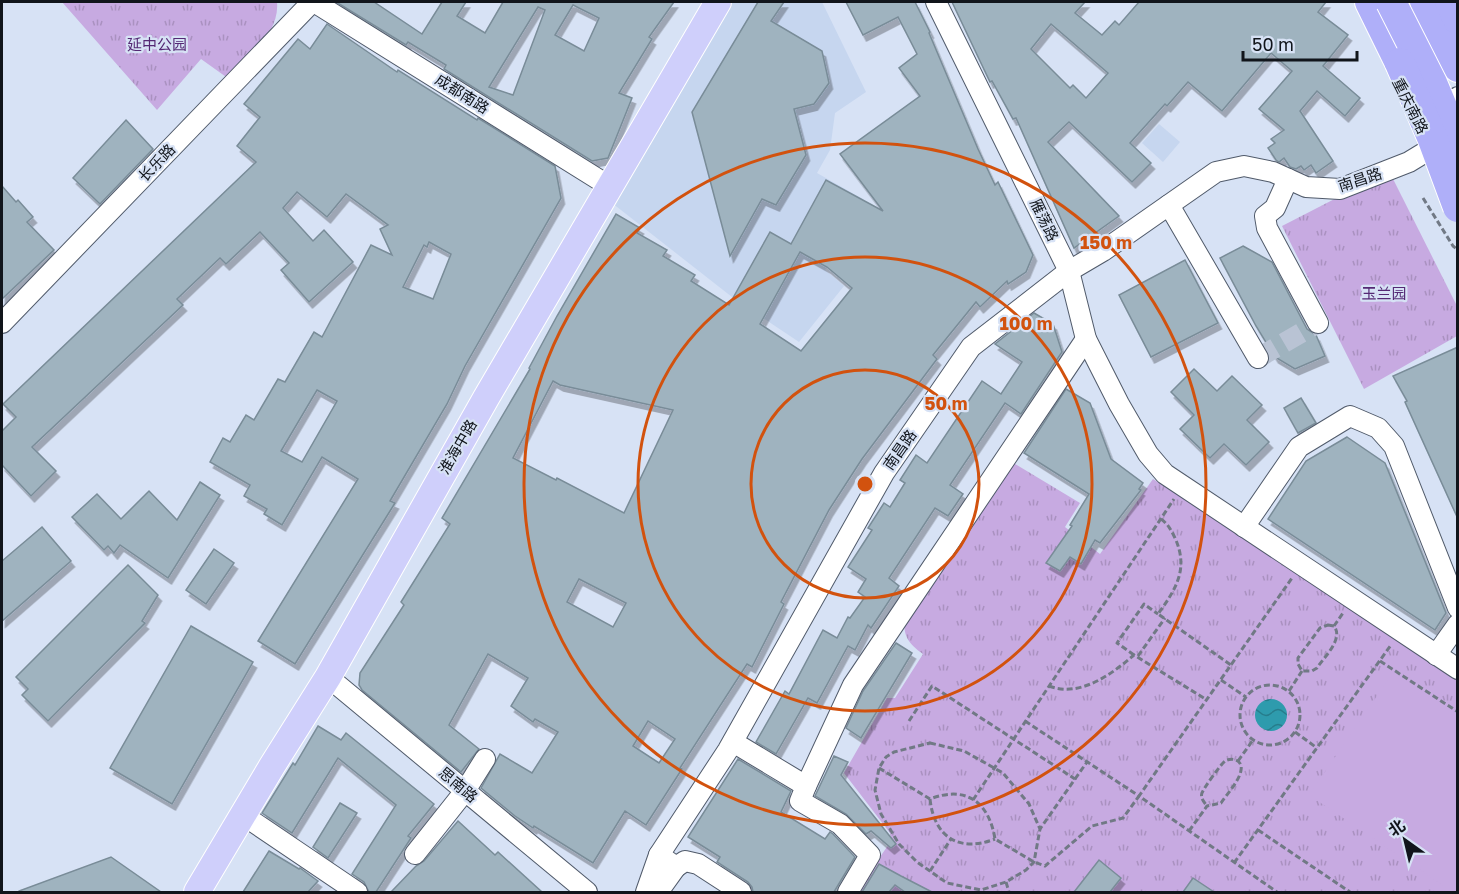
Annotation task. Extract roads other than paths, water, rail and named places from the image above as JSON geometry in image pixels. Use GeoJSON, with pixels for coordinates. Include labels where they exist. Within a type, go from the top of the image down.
{"type":"FeatureCollection","features":[{"type":"Feature","properties":{"kind":"highway"},"geometry":{"type":"LineString","coordinates":[[1370,2],[1409,84],[1458,207]]}},
{"type":"Feature","properties":{"kind":"highway"},"geometry":{"type":"LineString","coordinates":[[1391,2],[1432,83],[1444,140]]}},
{"type":"Feature","properties":{"kind":"highway"},"geometry":{"type":"LineString","coordinates":[[1425,2],[1458,67]]}},
{"type":"Feature","properties":{"kind":"highway"},"geometry":{"type":"LineString","coordinates":[[1450,2],[1458,20]]}},
{"type":"Feature","properties":{"kind":"main road","name":"淮海中路"},"geometry":{"type":"LineString","coordinates":[[197,892],[328,677],[609,186],[718,2]]}},
{"type":"Feature","properties":{"kind":"main road","name":"重庆南路"},"geometry":{"type":"LineString","coordinates":[[1357,2],[1458,159]]}},
{"type":"Feature","properties":{"kind":"main road","name":"重庆南路"},"geometry":{"type":"LineString","coordinates":[[1385,2],[1444,140],[1458,213]]}},
{"type":"Feature","properties":{"kind":"main road"},"geometry":{"type":"LineString","coordinates":[[1443,2],[1458,20]]}},
{"type":"Feature","properties":{"kind":"street","name":"成都南路"},"geometry":{"type":"LineString","coordinates":[[313,2],[609,186]]}},
{"type":"Feature","properties":{"kind":"street","name":"长乐路"},"geometry":{"type":"LineString","coordinates":[[2,323],[313,2]]}},
{"type":"Feature","properties":{"kind":"street","name":"雁荡路"},"geometry":{"type":"LineString","coordinates":[[936,2],[1069,271],[1086,339],[1148,454],[1165,474],[1458,669]]}},
{"type":"Feature","properties":{"kind":"street"},"geometry":{"type":"LineString","coordinates":[[1444,140],[1458,97]]}},
{"type":"Feature","properties":{"kind":"street","name":"南昌路"},"geometry":{"type":"LineString","coordinates":[[646,892],[659,855],[733,742],[881,479],[971,347],[1069,271],[1103,251],[1216,172],[1244,166],[1273,172],[1306,187],[1340,189],[1409,162],[1444,140]]}},
{"type":"Feature","properties":{"kind":"street"},"geometry":{"type":"LineString","coordinates":[[1288,179],[1275,208],[1265,216],[1268,228],[1318,323]]}},
{"type":"Feature","properties":{"kind":"street"},"geometry":{"type":"LineString","coordinates":[[1169,205],[1258,357]]}},
{"type":"Feature","properties":{"kind":"street"},"geometry":{"type":"LineString","coordinates":[[848,892],[870,855],[840,824],[800,801],[806,786],[853,685],[1086,339]]}},
{"type":"Feature","properties":{"kind":"street"},"geometry":{"type":"LineString","coordinates":[[1244,527],[1299,447],[1350,416],[1378,428],[1394,446],[1458,608]]}},
{"type":"Feature","properties":{"kind":"street"},"geometry":{"type":"LineString","coordinates":[[1436,655],[1458,624]]}},
{"type":"Feature","properties":{"kind":"street","name":"思南路"},"geometry":{"type":"LineString","coordinates":[[328,677],[587,892]]}},
{"type":"Feature","properties":{"kind":"street"},"geometry":{"type":"LineString","coordinates":[[733,742],[806,786]]}},
{"type":"Feature","properties":{"kind":"street"},"geometry":{"type":"LineString","coordinates":[[415,854],[465,791],[485,759]]}},
{"type":"Feature","properties":{"kind":"street"},"geometry":{"type":"LineString","coordinates":[[243,815],[357,892]]}},
{"type":"Feature","properties":{"kind":"street"},"geometry":{"type":"LineString","coordinates":[[659,855],[676,867]]}},
{"type":"Feature","properties":{"kind":"street"},"geometry":{"type":"LineString","coordinates":[[658,892],[676,867],[685,861],[698,864],[741,892]]}},
{"type":"Feature","properties":{"kind":"water"},"geometry":{"type":"Polygon","coordinates":[[[1271,699],[1282,704],[1287,715],[1282,726],[1271,731],[1260,726],[1255,715],[1260,704],[1271,699]]]}},
{"type":"Feature","properties":{"kind":"tunnel"},"geometry":{"type":"LineString","coordinates":[[1258,358],[1318,323]]}},
{"type":"Feature","properties":{"kind":"park label","name":"延中公园"},"geometry":{"type":"Point","coordinates":[157,45]}},
{"type":"Feature","properties":{"kind":"park label","name":"玉兰园"},"geometry":{"type":"Point","coordinates":[1384,294]}}]}
